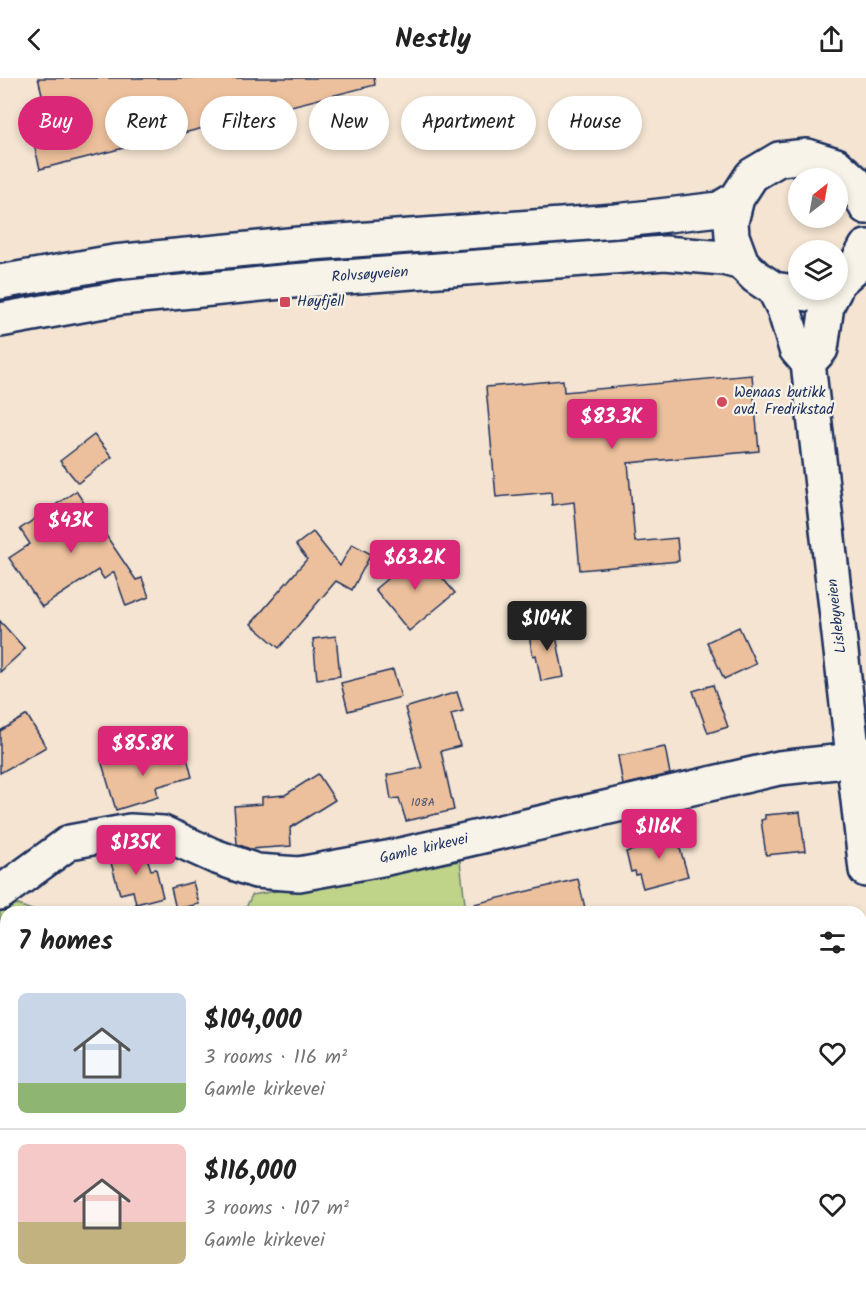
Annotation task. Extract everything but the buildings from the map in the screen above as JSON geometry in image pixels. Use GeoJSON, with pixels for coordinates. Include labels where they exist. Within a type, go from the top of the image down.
{"type":"FeatureCollection","features":[{"type":"Feature","properties":{"kind":"main road"},"geometry":{"type":"LineString","coordinates":[[788,291],[774,289],[756,277],[742,262],[732,236],[731,222],[737,198],[752,175],[779,159],[807,156],[836,165],[862,192]]}},
{"type":"Feature","properties":{"kind":"main road"},"geometry":{"type":"LineString","coordinates":[[0,282],[114,262],[299,244],[627,220],[719,209],[737,198]]}},
{"type":"Feature","properties":{"kind":"main road"},"geometry":{"type":"LineString","coordinates":[[848,273],[855,267],[866,247]]}},
{"type":"Feature","properties":{"kind":"main road","name":"Rolvsøyveien"},"geometry":{"type":"LineString","coordinates":[[0,320],[120,298],[292,281],[665,253],[742,262]]}},
{"type":"Feature","properties":{"kind":"main road","name":"Lislebyveien"},"geometry":{"type":"LineString","coordinates":[[774,289],[784,309],[796,349],[808,363],[860,757],[866,870]]}},
{"type":"Feature","properties":{"kind":"main road"},"geometry":{"type":"LineString","coordinates":[[808,363],[821,349],[829,300]]}},
{"type":"Feature","properties":{"kind":"main road","name":"Gamle kirkevei"},"geometry":{"type":"LineString","coordinates":[[0,893],[70,842],[130,831],[163,833],[214,856],[256,871],[299,874],[399,855],[778,768],[860,757]]}},
{"type":"Feature","properties":{"kind":"green space"},"geometry":{"type":"Polygon","coordinates":[[[460,861],[465,906],[247,906],[252,895],[460,861]]]}},
{"type":"Feature","properties":{"kind":"place","name":"Høyfjell"},"geometry":{"type":"Point","coordinates":[285,302]}},
{"type":"Feature","properties":{"kind":"place","name":"Wenaas butikk avd. Fredrikstad"},"geometry":{"type":"Point","coordinates":[722,402]}}]}
